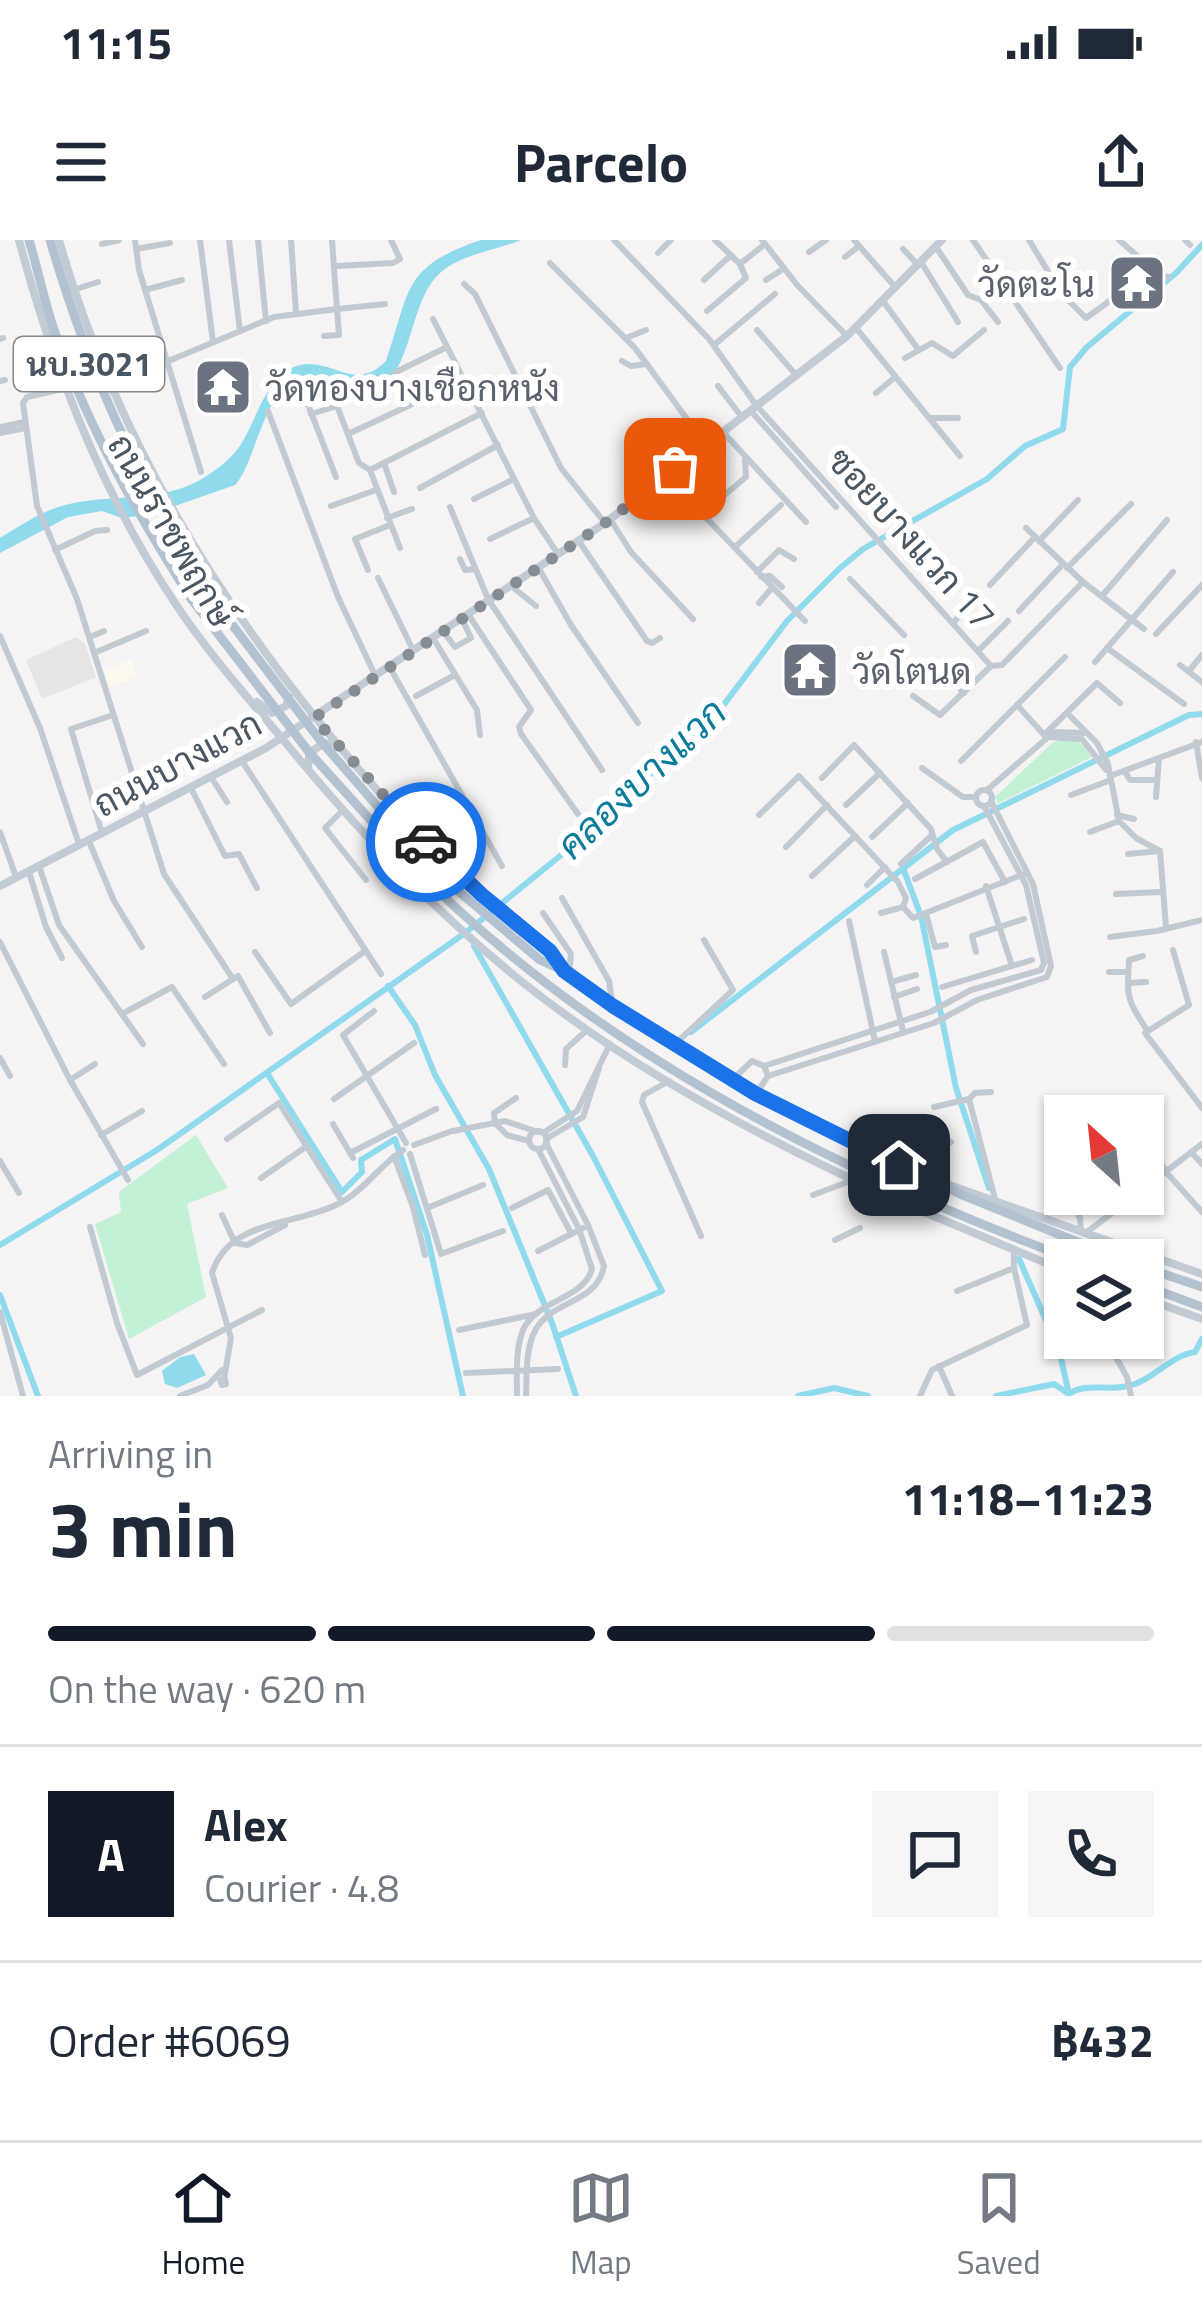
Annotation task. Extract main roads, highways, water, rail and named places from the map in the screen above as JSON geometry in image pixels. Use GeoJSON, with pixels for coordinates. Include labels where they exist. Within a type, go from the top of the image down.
{"type":"FeatureCollection","features":[{"type":"Feature","properties":{"kind":"main road","name":"ถนนราชพฤกษ์"},"geometry":{"type":"LineString","coordinates":[[24,240],[130,527],[175,603],[343,810],[461,921],[665,1064],[850,1166],[1044,1248]]}},
{"type":"Feature","properties":{"kind":"main road","name":"ถนนราชพฤกษ์"},"geometry":{"type":"LineString","coordinates":[[24,240],[67,388],[112,478],[192,600],[309,752],[478,944],[587,1030],[669,1080],[853,1180],[1044,1263]]}},
{"type":"Feature","properties":{"kind":"main road","name":"ถนนราชพฤกษ์"},"geometry":{"type":"LineString","coordinates":[[54,240],[84,350],[208,593],[320,740],[412,845],[506,933],[547,964],[732,1080],[899,1165],[1067,1239]]}},
{"type":"Feature","properties":{"kind":"main road","name":"ถนนราชพฤกษ์"},"geometry":{"type":"LineString","coordinates":[[54,240],[147,478]]}},
{"type":"Feature","properties":{"kind":"main road","name":"ถนนบางแวก"},"geometry":{"type":"LineString","coordinates":[[0,886],[282,738],[607,521],[847,336],[939,243]]}},
{"type":"Feature","properties":{"kind":"main road","name":"ถนนราชพฤกษ์"},"geometry":{"type":"LineString","coordinates":[[166,513],[337,745],[402,817],[482,895],[550,951],[567,973]]}},
{"type":"Feature","properties":{"kind":"main road"},"geometry":{"type":"LineString","coordinates":[[240,687],[272,713],[286,706],[288,692],[274,663]]}},
{"type":"Feature","properties":{"kind":"main road"},"geometry":{"type":"LineString","coordinates":[[308,770],[308,754],[313,749],[323,743],[337,745]]}},
{"type":"Feature","properties":{"kind":"main road"},"geometry":{"type":"LineString","coordinates":[[850,1166],[918,1209]]}},
{"type":"Feature","properties":{"kind":"main road","name":"ถนนราชพฤกษ์"},"geometry":{"type":"LineString","coordinates":[[934,1181],[995,1198],[1202,1274]]}},
{"type":"Feature","properties":{"kind":"main road"},"geometry":{"type":"LineString","coordinates":[[1164,1275],[1202,1287]]}},
{"type":"Feature","properties":{"kind":"main road"},"geometry":{"type":"LineString","coordinates":[[1164,1296],[1200,1314]]}},
{"type":"Feature","properties":{"kind":"main road"},"geometry":{"type":"LineString","coordinates":[[1164,1304],[1200,1314]]}},
{"type":"Feature","properties":{"kind":"water"},"geometry":{"type":"Polygon","coordinates":[[[481,240],[521,240],[468,257],[440,273],[423,298],[401,361],[384,386],[355,389],[308,379],[293,382],[281,392],[235,485],[152,514],[122,518],[102,511],[68,517],[0,553],[0,538],[56,508],[175,490],[208,475],[236,451],[269,389],[288,370],[312,364],[353,374],[374,370],[386,361],[413,283],[436,260],[481,240]]]}},
{"type":"Feature","properties":{"kind":"water"},"geometry":{"type":"Polygon","coordinates":[[[194,1354],[206,1375],[177,1388],[165,1384],[162,1371],[180,1357],[194,1354]]]}},
{"type":"Feature","properties":{"kind":"waterway","name":"คลองบางแวก"},"geometry":{"type":"LineString","coordinates":[[0,1245],[157,1150],[465,933],[560,856],[719,711],[787,621],[839,569],[863,549],[987,479],[1025,446],[1063,429],[1070,367],[1202,245]]}},
{"type":"Feature","properties":{"kind":"waterway"},"geometry":{"type":"LineString","coordinates":[[691,1032],[953,830],[1189,715],[1202,714]]}},
{"type":"Feature","properties":{"kind":"waterway"},"geometry":{"type":"LineString","coordinates":[[903,868],[921,916],[956,1088],[989,1188]]}},
{"type":"Feature","properties":{"kind":"waterway"},"geometry":{"type":"LineString","coordinates":[[474,946],[593,1156],[662,1291],[556,1337]]}},
{"type":"Feature","properties":{"kind":"waterway"},"geometry":{"type":"LineString","coordinates":[[388,986],[415,1025],[435,1075],[489,1169],[552,1323],[576,1396]]}},
{"type":"Feature","properties":{"kind":"waterway"},"geometry":{"type":"LineString","coordinates":[[267,1073],[342,1192],[362,1172],[361,1160],[395,1139],[427,1235],[463,1396]]}},
{"type":"Feature","properties":{"kind":"waterway"},"geometry":{"type":"LineString","coordinates":[[1019,1259],[1059,1350],[1069,1394]]}},
{"type":"Feature","properties":{"kind":"waterway"},"geometry":{"type":"LineString","coordinates":[[0,1295],[38,1396]]}},
{"type":"Feature","properties":{"kind":"waterway"},"geometry":{"type":"LineString","coordinates":[[996,1396],[1054,1384],[1069,1394],[1084,1388],[1126,1386],[1195,1352],[1202,1339]]}},
{"type":"Feature","properties":{"kind":"waterway"},"geometry":{"type":"LineString","coordinates":[[798,1396],[834,1388],[868,1396]]}},
{"type":"Feature","properties":{"kind":"place","name":"วัดตะโน"},"geometry":{"type":"Point","coordinates":[1137,283]}},
{"type":"Feature","properties":{"kind":"place","name":"วัดทองบางเชือกหนัง"},"geometry":{"type":"Point","coordinates":[223,387]}},
{"type":"Feature","properties":{"kind":"place","name":"วัดโตนด"},"geometry":{"type":"Point","coordinates":[810,670]}}]}
